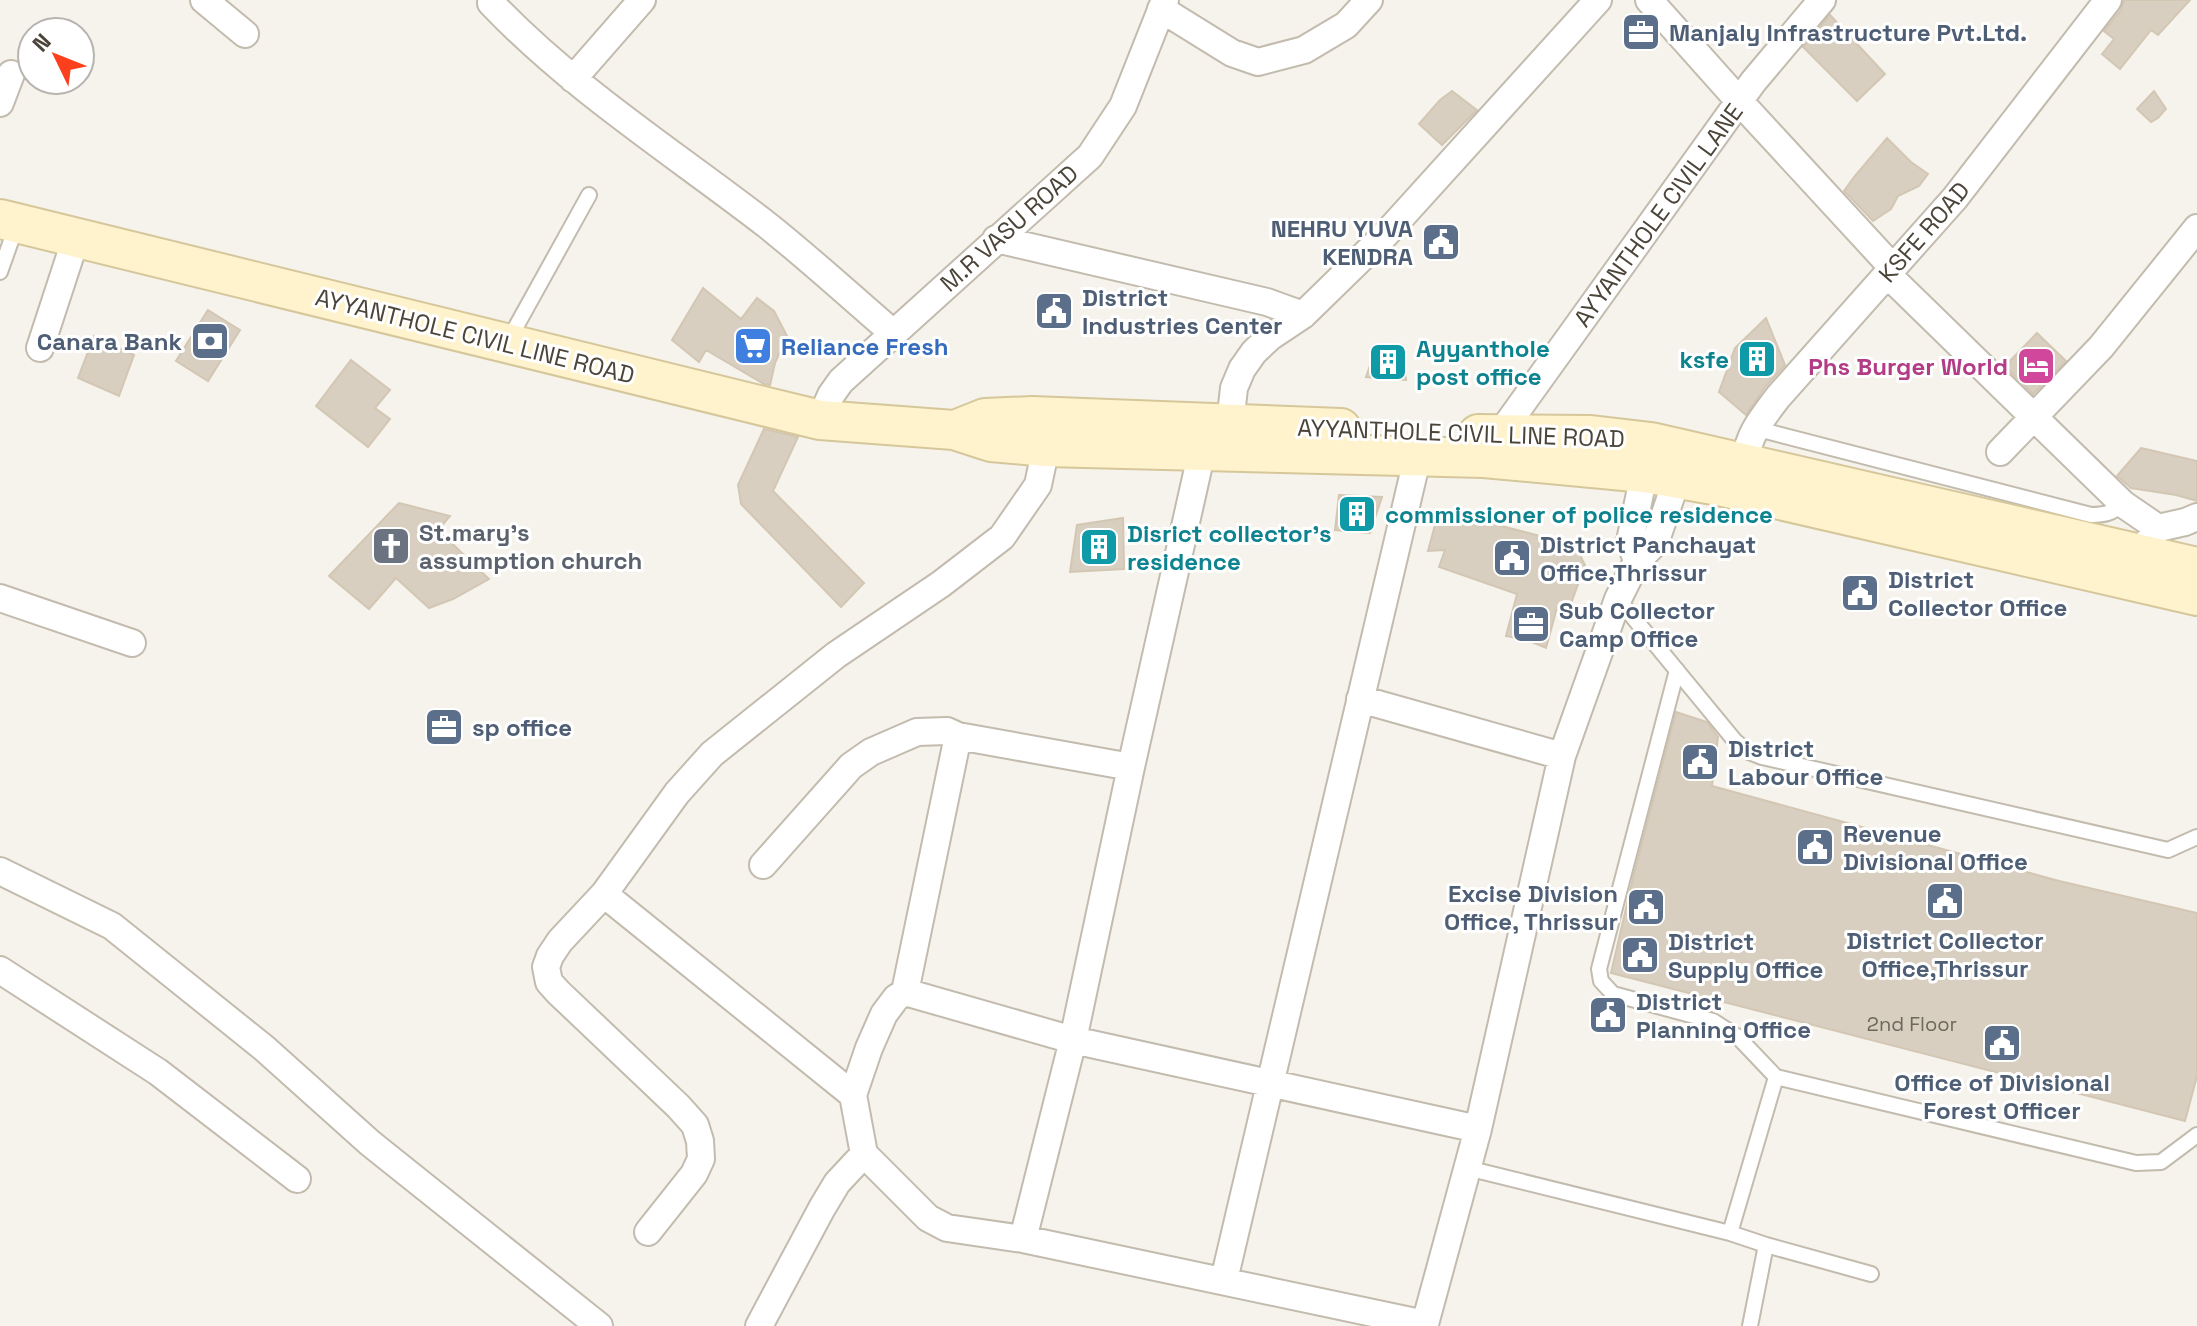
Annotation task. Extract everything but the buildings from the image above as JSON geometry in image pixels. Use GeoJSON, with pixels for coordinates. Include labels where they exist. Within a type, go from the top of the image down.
{"type":"FeatureCollection","features":[{"type":"Feature","properties":{"kind":"main road","name":"AYYANTHOLE CIVIL LINE ROAD"},"geometry":{"type":"LineString","coordinates":[[9,222],[820,420],[954,430],[991,442],[1046,447],[1212,432],[1591,435],[1664,461],[1719,486],[2154,557],[2197,596]]}},
{"type":"Feature","properties":{"kind":"main road","name":"AYYANTHOLE CIVIL LINE ROAD"},"geometry":{"type":"LineString","coordinates":[[954,430],[985,418],[1032,416],[1418,455],[1497,459],[1664,461],[1749,446],[1933,507],[2197,567]]}},
{"type":"Feature","properties":{"kind":"street"},"geometry":{"type":"LineString","coordinates":[[204,0],[245,34]]}},
{"type":"Feature","properties":{"kind":"street"},"geometry":{"type":"LineString","coordinates":[[573,79],[642,0]]}},
{"type":"Feature","properties":{"kind":"street"},"geometry":{"type":"LineString","coordinates":[[1163,4],[1232,53],[1258,62],[1304,50],[1346,25],[1369,0]]}},
{"type":"Feature","properties":{"kind":"street"},"geometry":{"type":"LineString","coordinates":[[1023,1239],[1073,1040],[1131,767],[1212,432],[1242,369],[1254,352],[1303,315],[1385,235],[1598,0]]}},
{"type":"Feature","properties":{"kind":"street"},"geometry":{"type":"LineString","coordinates":[[1649,0],[1890,271],[2123,504],[2154,557],[2185,522],[2197,517]]}},
{"type":"Feature","properties":{"kind":"street","name":"AYYANTHOLE CIVIL LANE"},"geometry":{"type":"LineString","coordinates":[[1500,434],[1753,82],[1822,0]]}},
{"type":"Feature","properties":{"kind":"street","name":"KSFE ROAD"},"geometry":{"type":"LineString","coordinates":[[1749,446],[1778,397],[1955,198],[2108,0]]}},
{"type":"Feature","properties":{"kind":"street"},"geometry":{"type":"LineString","coordinates":[[491,3],[573,79],[770,227],[893,333]]}},
{"type":"Feature","properties":{"kind":"street","name":"M.R VASU ROAD"},"geometry":{"type":"LineString","coordinates":[[820,420],[841,381],[1090,156],[1123,106],[1163,4]]}},
{"type":"Feature","properties":{"kind":"street"},"geometry":{"type":"LineString","coordinates":[[0,103],[11,74]]}},
{"type":"Feature","properties":{"kind":"street"},"geometry":{"type":"LineString","coordinates":[[2000,452],[2101,347],[2197,228]]}},
{"type":"Feature","properties":{"kind":"street"},"geometry":{"type":"LineString","coordinates":[[40,348],[76,238]]}},
{"type":"Feature","properties":{"kind":"street"},"geometry":{"type":"LineString","coordinates":[[996,239],[1267,302],[1303,315]]}},
{"type":"Feature","properties":{"kind":"street"},"geometry":{"type":"LineString","coordinates":[[648,1232],[694,1174],[701,1159],[695,1125],[549,982],[546,967],[550,956],[604,894],[677,793],[712,754],[836,655],[941,584],[1002,537],[1038,485],[1046,447]]}},
{"type":"Feature","properties":{"kind":"street"},"geometry":{"type":"LineString","coordinates":[[1224,1280],[1418,455]]}},
{"type":"Feature","properties":{"kind":"street"},"geometry":{"type":"LineString","coordinates":[[958,736],[905,992],[884,1014],[853,1095],[864,1154],[928,1218],[947,1228],[1023,1239],[1428,1325],[1478,1129],[1562,756],[1618,599],[1637,561],[1655,543],[1664,461]]}},
{"type":"Feature","properties":{"kind":"street"},"geometry":{"type":"LineString","coordinates":[[0,598],[132,643]]}},
{"type":"Feature","properties":{"kind":"street"},"geometry":{"type":"LineString","coordinates":[[1360,699],[1562,756]]}},
{"type":"Feature","properties":{"kind":"street"},"geometry":{"type":"LineString","coordinates":[[763,865],[851,766],[871,752],[917,732],[947,731],[958,736],[1131,767]]}},
{"type":"Feature","properties":{"kind":"street"},"geometry":{"type":"LineString","coordinates":[[0,871],[112,926],[264,1048],[370,1143],[599,1326]]}},
{"type":"Feature","properties":{"kind":"street"},"geometry":{"type":"LineString","coordinates":[[604,894],[853,1095]]}},
{"type":"Feature","properties":{"kind":"street"},"geometry":{"type":"LineString","coordinates":[[0,970],[158,1072],[297,1179]]}},
{"type":"Feature","properties":{"kind":"street"},"geometry":{"type":"LineString","coordinates":[[905,992],[1073,1040],[1478,1129]]}},
{"type":"Feature","properties":{"kind":"street"},"geometry":{"type":"LineString","coordinates":[[759,1326],[837,1183],[864,1154]]}},
{"type":"Feature","properties":{"kind":"lane"},"geometry":{"type":"LineString","coordinates":[[507,343],[589,195]]}},
{"type":"Feature","properties":{"kind":"lane"},"geometry":{"type":"LineString","coordinates":[[0,272],[9,222]]}},
{"type":"Feature","properties":{"kind":"lane"},"geometry":{"type":"LineString","coordinates":[[1749,446],[2091,515],[2105,515],[2123,504]]}},
{"type":"Feature","properties":{"kind":"lane"},"geometry":{"type":"LineString","coordinates":[[1618,599],[1735,741],[1749,752],[2168,850],[2197,837]]}},
{"type":"Feature","properties":{"kind":"lane"},"geometry":{"type":"LineString","coordinates":[[1677,670],[1599,969],[1601,981],[1613,994],[1713,1021],[1738,1037],[1776,1077],[2136,1163],[2161,1162],[2197,1135]]}},
{"type":"Feature","properties":{"kind":"lane"},"geometry":{"type":"LineString","coordinates":[[1730,1233],[1776,1077]]}},
{"type":"Feature","properties":{"kind":"lane"},"geometry":{"type":"LineString","coordinates":[[1467,1168],[1730,1233],[1871,1274]]}},
{"type":"Feature","properties":{"kind":"lane"},"geometry":{"type":"LineString","coordinates":[[1750,1326],[1766,1245]]}},
{"type":"Feature","properties":{"kind":"place","name":"Manjaly Infrastructure Pvt.Ltd."},"geometry":{"type":"Point","coordinates":[1641,32]}},
{"type":"Feature","properties":{"kind":"place","name":"NEHRU YUVA KENDRA"},"geometry":{"type":"Point","coordinates":[1441,242]}},
{"type":"Feature","properties":{"kind":"place","name":"District Industries Center"},"geometry":{"type":"Point","coordinates":[1054,311]}},
{"type":"Feature","properties":{"kind":"place","name":"Canara Bank"},"geometry":{"type":"Point","coordinates":[210,341]}},
{"type":"Feature","properties":{"kind":"place","name":"Reliance Fresh"},"geometry":{"type":"Point","coordinates":[753,346]}},
{"type":"Feature","properties":{"kind":"place","name":"ksfe"},"geometry":{"type":"Point","coordinates":[1757,359]}},
{"type":"Feature","properties":{"kind":"place","name":"Ayyanthole post office"},"geometry":{"type":"Point","coordinates":[1388,362]}},
{"type":"Feature","properties":{"kind":"place","name":"Phs Burger World"},"geometry":{"type":"Point","coordinates":[2036,366]}},
{"type":"Feature","properties":{"kind":"place","name":"commissioner of police residence"},"geometry":{"type":"Point","coordinates":[1357,514]}},
{"type":"Feature","properties":{"kind":"place","name":"St.mary's assumption church"},"geometry":{"type":"Point","coordinates":[391,546]}},
{"type":"Feature","properties":{"kind":"place","name":"Disrict collector's residence"},"geometry":{"type":"Point","coordinates":[1099,547]}},
{"type":"Feature","properties":{"kind":"place","name":"District Panchayat Office,Thrissur"},"geometry":{"type":"Point","coordinates":[1512,558]}},
{"type":"Feature","properties":{"kind":"place","name":"District Collector Office"},"geometry":{"type":"Point","coordinates":[1860,593]}},
{"type":"Feature","properties":{"kind":"place","name":"Sub Collector Camp Office"},"geometry":{"type":"Point","coordinates":[1531,624]}},
{"type":"Feature","properties":{"kind":"place","name":"sp office"},"geometry":{"type":"Point","coordinates":[444,727]}},
{"type":"Feature","properties":{"kind":"place","name":"District Labour Office"},"geometry":{"type":"Point","coordinates":[1700,762]}},
{"type":"Feature","properties":{"kind":"place","name":"Revenue Divisional Office"},"geometry":{"type":"Point","coordinates":[1815,847]}},
{"type":"Feature","properties":{"kind":"place","name":"District Collector Office,Thrissur"},"geometry":{"type":"Point","coordinates":[1945,901]}},
{"type":"Feature","properties":{"kind":"place","name":"Excise Division Office, Thrissur"},"geometry":{"type":"Point","coordinates":[1646,907]}},
{"type":"Feature","properties":{"kind":"place","name":"District Supply Office"},"geometry":{"type":"Point","coordinates":[1640,955]}},
{"type":"Feature","properties":{"kind":"place","name":"District Planning Office"},"geometry":{"type":"Point","coordinates":[1608,1015]}},
{"type":"Feature","properties":{"kind":"place","name":"Office of Divisional Forest Officer"},"geometry":{"type":"Point","coordinates":[2002,1043]}}]}
